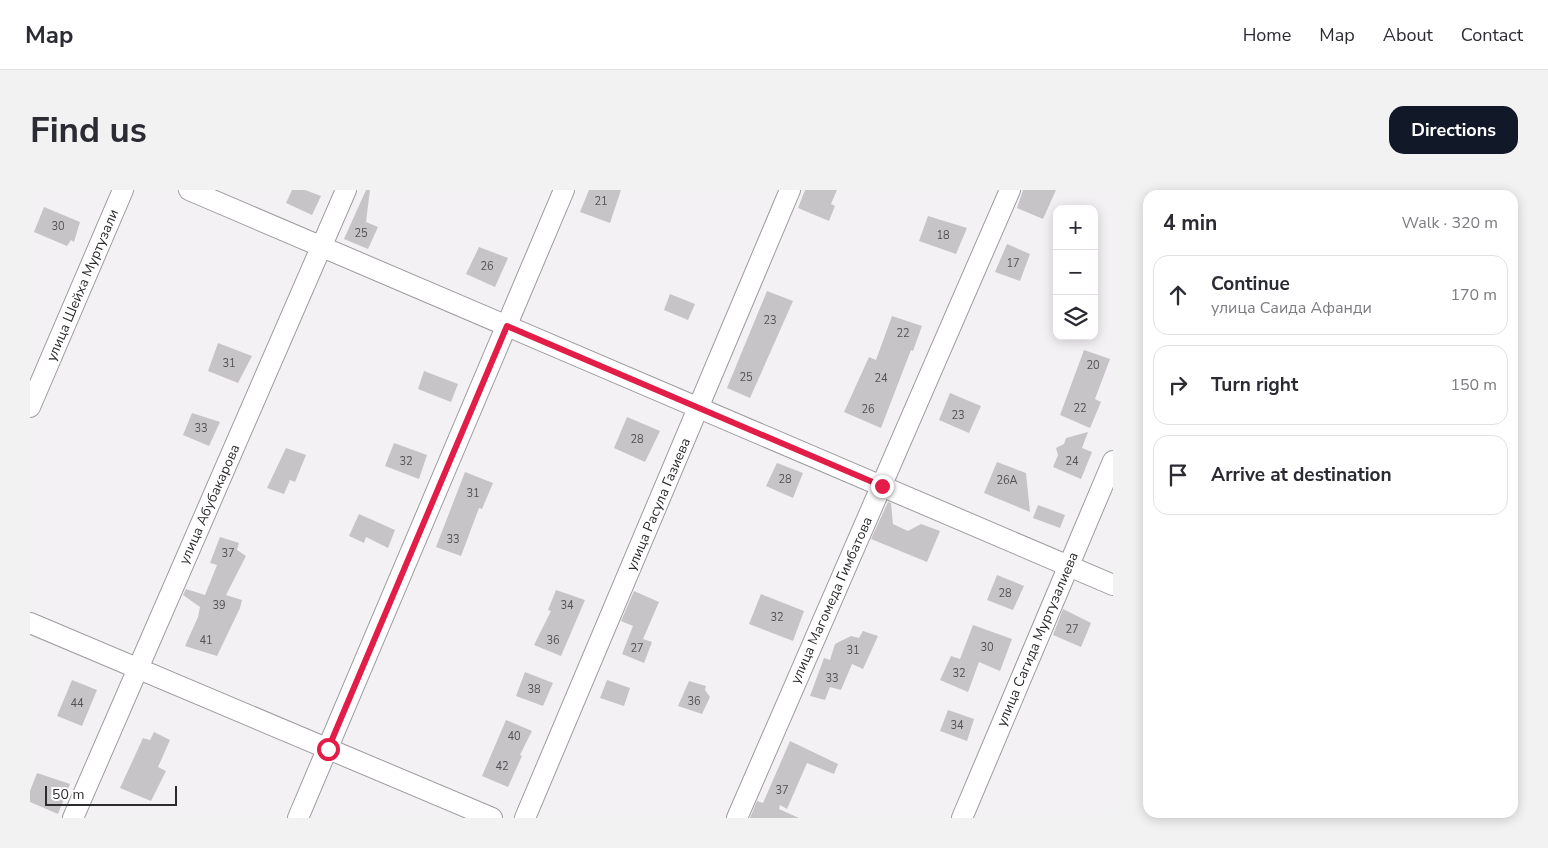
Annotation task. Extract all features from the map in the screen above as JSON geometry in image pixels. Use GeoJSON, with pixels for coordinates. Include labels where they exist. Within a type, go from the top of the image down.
{"type":"FeatureCollection","features":[{"type":"Feature","properties":{"kind":"street","name":"улица Шейха Муртузали"},"geometry":{"type":"LineString","coordinates":[[30,407],[123,190]]}},
{"type":"Feature","properties":{"kind":"street"},"geometry":{"type":"LineString","coordinates":[[189,190],[1113,585]]}},
{"type":"Feature","properties":{"kind":"street","name":"улица Абубакарова"},"geometry":{"type":"LineString","coordinates":[[73,818],[346,190]]}},
{"type":"Feature","properties":{"kind":"street"},"geometry":{"type":"LineString","coordinates":[[298,818],[564,190]]}},
{"type":"Feature","properties":{"kind":"street","name":"улица Расула Газиева"},"geometry":{"type":"LineString","coordinates":[[525,818],[790,190]]}},
{"type":"Feature","properties":{"kind":"street","name":"улица Магомеда Гимбатова"},"geometry":{"type":"LineString","coordinates":[[736,818],[1010,190]]}},
{"type":"Feature","properties":{"kind":"street","name":"улица Сагида Муртузалиева"},"geometry":{"type":"LineString","coordinates":[[962,818],[1113,461]]}},
{"type":"Feature","properties":{"kind":"street"},"geometry":{"type":"LineString","coordinates":[[30,623],[492,818]]}},
{"type":"Feature","properties":{"kind":"building"},"geometry":{"type":"Polygon","coordinates":[[[292,190],[305,190],[321,196],[312,215],[286,203],[292,190]]]}},
{"type":"Feature","properties":{"kind":"building"},"geometry":{"type":"Polygon","coordinates":[[[366,190],[370,190],[366,222],[378,227],[368,249],[344,239],[366,190]]]}},
{"type":"Feature","properties":{"kind":"building"},"geometry":{"type":"Polygon","coordinates":[[[589,190],[621,190],[610,223],[580,212],[589,190]]]}},
{"type":"Feature","properties":{"kind":"building"},"geometry":{"type":"Polygon","coordinates":[[[805,190],[837,190],[831,204],[835,206],[829,221],[798,208],[805,190]]]}},
{"type":"Feature","properties":{"kind":"building"},"geometry":{"type":"Polygon","coordinates":[[[1023,190],[1056,190],[1043,219],[1017,208],[1023,190]]]}},
{"type":"Feature","properties":{"kind":"building"},"geometry":{"type":"Polygon","coordinates":[[[44,207],[80,222],[74,242],[71,240],[67,246],[34,232],[44,207]]]}},
{"type":"Feature","properties":{"kind":"building"},"geometry":{"type":"Polygon","coordinates":[[[928,216],[967,228],[956,254],[919,241],[928,216]]]}},
{"type":"Feature","properties":{"kind":"building"},"geometry":{"type":"Polygon","coordinates":[[[1007,244],[1030,254],[1020,281],[995,272],[1007,244]]]}},
{"type":"Feature","properties":{"kind":"building"},"geometry":{"type":"Polygon","coordinates":[[[479,247],[508,258],[495,287],[466,274],[479,247]]]}},
{"type":"Feature","properties":{"kind":"building"},"geometry":{"type":"Polygon","coordinates":[[[767,291],[793,301],[750,398],[727,388],[767,291]]]}},
{"type":"Feature","properties":{"kind":"building"},"geometry":{"type":"Polygon","coordinates":[[[670,294],[695,304],[688,320],[664,310],[670,294]]]}},
{"type":"Feature","properties":{"kind":"building"},"geometry":{"type":"Polygon","coordinates":[[[892,316],[922,326],[881,428],[844,412],[869,357],[876,360],[892,316]]]}},
{"type":"Feature","properties":{"kind":"building"},"geometry":{"type":"Polygon","coordinates":[[[218,343],[252,356],[238,383],[208,371],[218,343]]]}},
{"type":"Feature","properties":{"kind":"building"},"geometry":{"type":"Polygon","coordinates":[[[1084,350],[1110,359],[1095,399],[1101,402],[1090,428],[1060,415],[1084,350]]]}},
{"type":"Feature","properties":{"kind":"building"},"geometry":{"type":"Polygon","coordinates":[[[424,371],[458,384],[451,402],[418,389],[424,371]]]}},
{"type":"Feature","properties":{"kind":"building"},"geometry":{"type":"Polygon","coordinates":[[[950,393],[981,406],[969,433],[939,420],[950,393]]]}},
{"type":"Feature","properties":{"kind":"building"},"geometry":{"type":"Polygon","coordinates":[[[192,413],[220,422],[209,446],[183,435],[192,413]]]}},
{"type":"Feature","properties":{"kind":"building"},"geometry":{"type":"Polygon","coordinates":[[[627,417],[660,431],[645,462],[614,448],[627,417]]]}},
{"type":"Feature","properties":{"kind":"building"},"geometry":{"type":"Polygon","coordinates":[[[1088,432],[1082,448],[1092,452],[1081,479],[1053,467],[1058,455],[1056,448],[1064,444],[1066,438],[1088,432]]]}},
{"type":"Feature","properties":{"kind":"building"},"geometry":{"type":"Polygon","coordinates":[[[394,443],[427,455],[419,479],[385,466],[394,443]]]}},
{"type":"Feature","properties":{"kind":"building"},"geometry":{"type":"Polygon","coordinates":[[[286,448],[306,455],[295,482],[290,480],[284,494],[267,488],[286,448]]]}},
{"type":"Feature","properties":{"kind":"building"},"geometry":{"type":"Polygon","coordinates":[[[997,462],[1026,473],[1030,512],[984,493],[997,462]]]}},
{"type":"Feature","properties":{"kind":"building"},"geometry":{"type":"Polygon","coordinates":[[[777,463],[803,473],[793,498],[766,486],[777,463]]]}},
{"type":"Feature","properties":{"kind":"building"},"geometry":{"type":"Polygon","coordinates":[[[465,472],[493,483],[482,509],[479,508],[461,556],[436,547],[465,472]]]}},
{"type":"Feature","properties":{"kind":"building"},"geometry":{"type":"Polygon","coordinates":[[[888,502],[891,503],[893,524],[908,531],[921,524],[940,531],[927,562],[871,539],[888,502]]]}},
{"type":"Feature","properties":{"kind":"building"},"geometry":{"type":"Polygon","coordinates":[[[1038,505],[1065,515],[1060,528],[1033,518],[1038,505]]]}},
{"type":"Feature","properties":{"kind":"building"},"geometry":{"type":"Polygon","coordinates":[[[359,514],[395,530],[388,548],[366,537],[364,543],[349,536],[359,514]]]}},
{"type":"Feature","properties":{"kind":"building"},"geometry":{"type":"Polygon","coordinates":[[[220,537],[239,543],[237,550],[246,556],[226,595],[242,600],[240,608],[217,656],[185,646],[198,617],[200,607],[183,595],[186,589],[205,595],[217,565],[210,563],[220,537]]]}},
{"type":"Feature","properties":{"kind":"building"},"geometry":{"type":"Polygon","coordinates":[[[997,575],[1024,586],[1013,610],[987,600],[997,575]]]}},
{"type":"Feature","properties":{"kind":"building"},"geometry":{"type":"Polygon","coordinates":[[[556,590],[585,600],[561,656],[534,645],[551,611],[548,610],[556,590]]]}},
{"type":"Feature","properties":{"kind":"building"},"geometry":{"type":"Polygon","coordinates":[[[634,591],[659,602],[643,639],[652,642],[644,663],[622,654],[633,626],[621,621],[634,591]]]}},
{"type":"Feature","properties":{"kind":"building"},"geometry":{"type":"Polygon","coordinates":[[[761,594],[804,611],[793,641],[749,624],[761,594]]]}},
{"type":"Feature","properties":{"kind":"building"},"geometry":{"type":"Polygon","coordinates":[[[1063,609],[1091,623],[1081,647],[1053,635],[1063,609]]]}},
{"type":"Feature","properties":{"kind":"building"},"geometry":{"type":"Polygon","coordinates":[[[973,625],[1012,639],[1000,671],[979,662],[968,692],[940,680],[951,656],[960,659],[973,625]]]}},
{"type":"Feature","properties":{"kind":"building"},"geometry":{"type":"Polygon","coordinates":[[[863,631],[878,636],[863,669],[852,664],[841,690],[830,687],[825,700],[810,696],[824,658],[830,660],[835,644],[851,636],[859,638],[863,631]]]}},
{"type":"Feature","properties":{"kind":"building"},"geometry":{"type":"Polygon","coordinates":[[[525,672],[553,683],[543,706],[516,696],[525,672]]]}},
{"type":"Feature","properties":{"kind":"building"},"geometry":{"type":"Polygon","coordinates":[[[72,680],[97,690],[82,726],[57,716],[72,680]]]}},
{"type":"Feature","properties":{"kind":"building"},"geometry":{"type":"Polygon","coordinates":[[[607,680],[630,688],[624,706],[600,698],[607,680]]]}},
{"type":"Feature","properties":{"kind":"building"},"geometry":{"type":"Polygon","coordinates":[[[689,681],[706,686],[705,690],[710,697],[702,714],[678,706],[689,681]]]}},
{"type":"Feature","properties":{"kind":"building"},"geometry":{"type":"Polygon","coordinates":[[[948,710],[974,719],[967,741],[940,731],[948,710]]]}},
{"type":"Feature","properties":{"kind":"building"},"geometry":{"type":"Polygon","coordinates":[[[506,720],[532,731],[520,755],[522,756],[508,787],[482,776],[506,720]]]}},
{"type":"Feature","properties":{"kind":"building"},"geometry":{"type":"Polygon","coordinates":[[[154,732],[170,740],[158,767],[166,771],[151,801],[120,788],[143,738],[150,740],[154,732]]]}},
{"type":"Feature","properties":{"kind":"building"},"geometry":{"type":"Polygon","coordinates":[[[790,741],[838,764],[834,774],[807,763],[787,809],[780,805],[779,809],[799,818],[750,818],[757,801],[763,803],[790,741]]]}},
{"type":"Feature","properties":{"kind":"building"},"geometry":{"type":"Polygon","coordinates":[[[37,773],[70,784],[58,814],[30,802],[30,791],[37,773]]]}},
{"type":"Feature","properties":{"kind":"route"},"geometry":{"type":"LineString","coordinates":[[328,749],[507,326],[882,486]]}}]}
